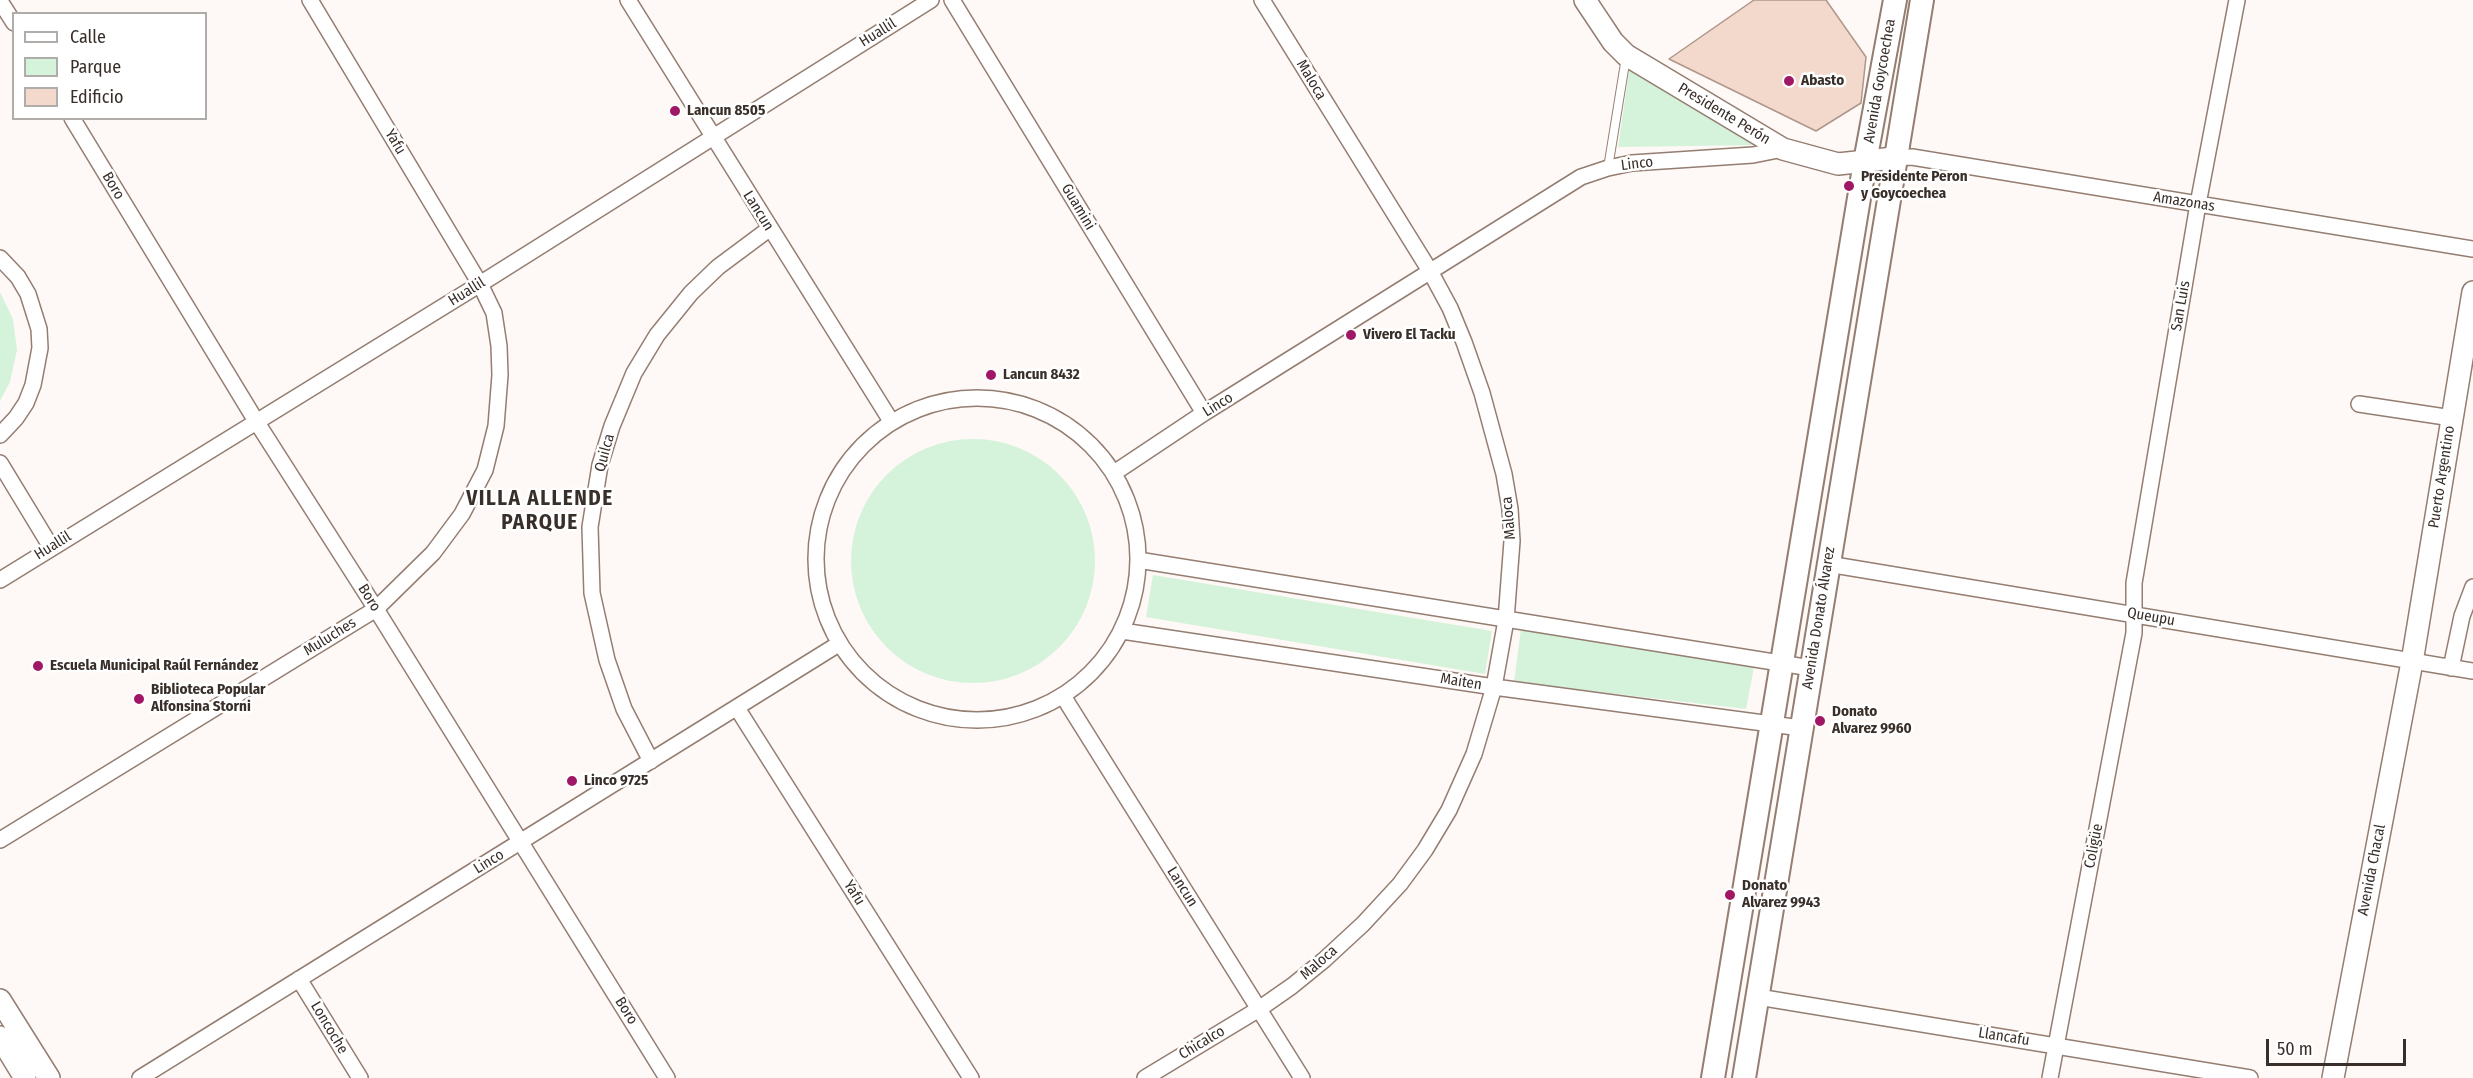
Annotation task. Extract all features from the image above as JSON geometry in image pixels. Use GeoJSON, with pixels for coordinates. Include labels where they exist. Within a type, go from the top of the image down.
{"type":"FeatureCollection","features":[{"type":"Feature","properties":{"kind":"main road","name":"Presidente Perón"},"geometry":{"type":"LineString","coordinates":[[1586,0],[1613,42],[1626,55],[1783,149],[1838,164],[1894,158]]}},
{"type":"Feature","properties":{"kind":"main road","name":"Avenida Goycoechea"},"geometry":{"type":"LineString","coordinates":[[1865,162],[1894,0]]}},
{"type":"Feature","properties":{"kind":"main road","name":"Avenida Goycoechea"},"geometry":{"type":"LineString","coordinates":[[1894,158],[1922,0]]}},
{"type":"Feature","properties":{"kind":"main road","name":"Avenida Donato Álvarez"},"geometry":{"type":"LineString","coordinates":[[1744,1078],[1894,158]]}},
{"type":"Feature","properties":{"kind":"main road","name":"Avenida Donato Álvarez"},"geometry":{"type":"LineString","coordinates":[[1713,1078],[1865,162]]}},
{"type":"Feature","properties":{"kind":"main road","name":"Puerto Argentino"},"geometry":{"type":"LineString","coordinates":[[2412,662],[2473,292]]}},
{"type":"Feature","properties":{"kind":"main road","name":"Avenida Chacal"},"geometry":{"type":"LineString","coordinates":[[2333,1078],[2412,662]]}},
{"type":"Feature","properties":{"kind":"main road"},"geometry":{"type":"LineString","coordinates":[[0,1000],[49,1078]]}},
{"type":"Feature","properties":{"kind":"main road"},"geometry":{"type":"LineString","coordinates":[[0,1037],[25,1078]]}},
{"type":"Feature","properties":{"kind":"street","name":"Yafu"},"geometry":{"type":"LineString","coordinates":[[310,0],[480,284]]}},
{"type":"Feature","properties":{"kind":"street","name":"Lancun"},"geometry":{"type":"LineString","coordinates":[[628,0],[712,138],[891,421]]}},
{"type":"Feature","properties":{"kind":"street","name":"Huallil"},"geometry":{"type":"LineString","coordinates":[[0,580],[480,284],[931,0]]}},
{"type":"Feature","properties":{"kind":"street","name":"Guamini"},"geometry":{"type":"LineString","coordinates":[[952,0],[1204,413]]}},
{"type":"Feature","properties":{"kind":"street","name":"Maloca"},"geometry":{"type":"LineString","coordinates":[[1259,1009],[1324,960],[1363,924],[1400,884],[1425,850],[1449,810],[1474,754],[1494,687],[1506,620],[1512,541],[1504,474],[1482,393],[1450,308],[1430,271],[1262,0]]}},
{"type":"Feature","properties":{"kind":"street","name":"San Luis"},"geometry":{"type":"LineString","coordinates":[[2135,614],[2134,583],[2198,204],[2237,0]]}},
{"type":"Feature","properties":{"kind":"street"},"geometry":{"type":"LineString","coordinates":[[0,1],[12,20]]}},
{"type":"Feature","properties":{"kind":"street","name":"Boro"},"geometry":{"type":"LineString","coordinates":[[73,120],[255,421],[376,609],[667,1078]]}},
{"type":"Feature","properties":{"kind":"street","name":"Linco"},"geometry":{"type":"LineString","coordinates":[[1114,473],[1204,413],[1581,177],[1632,163],[1753,155],[1783,149]]}},
{"type":"Feature","properties":{"kind":"street","name":"Amazonas"},"geometry":{"type":"LineString","coordinates":[[1894,158],[1912,157],[2473,249]]}},
{"type":"Feature","properties":{"kind":"street","name":"Quilca"},"geometry":{"type":"LineString","coordinates":[[651,761],[624,709],[607,660],[592,593],[590,526],[600,465],[612,426],[634,373],[657,335],[691,293],[718,267],[769,229]]}},
{"type":"Feature","properties":{"kind":"street"},"geometry":{"type":"LineString","coordinates":[[0,258],[18,278],[28,294],[39,330],[40,348],[36,376],[26,402],[0,435]]}},
{"type":"Feature","properties":{"kind":"street","name":"Muluches"},"geometry":{"type":"LineString","coordinates":[[0,840],[376,609],[403,585],[433,553],[462,514],[485,470],[496,426],[500,375],[499,346],[494,314],[480,284]]}},
{"type":"Feature","properties":{"kind":"street"},"geometry":{"type":"LineString","coordinates":[[960,398],[996,399],[1032,407],[1065,424],[1093,447],[1114,473],[1128,502],[1136,531],[1138,560],[1134,596],[1122,631],[1107,656],[1087,678],[1063,696],[1026,713],[985,721],[943,717],[904,703],[870,680],[837,645],[824,610],[815,568],[818,525],[833,484],[839,475],[858,449],[891,421],[924,406],[960,398]]}},
{"type":"Feature","properties":{"kind":"street"},"geometry":{"type":"LineString","coordinates":[[2359,404],[2452,418]]}},
{"type":"Feature","properties":{"kind":"street"},"geometry":{"type":"LineString","coordinates":[[0,463],[51,547]]}},
{"type":"Feature","properties":{"kind":"street"},"geometry":{"type":"LineString","coordinates":[[1138,560],[1811,668]]}},
{"type":"Feature","properties":{"kind":"street","name":"Queupu"},"geometry":{"type":"LineString","coordinates":[[1828,564],[2473,671]]}},
{"type":"Feature","properties":{"kind":"street"},"geometry":{"type":"LineString","coordinates":[[2451,668],[2462,616],[2473,587]]}},
{"type":"Feature","properties":{"kind":"street","name":"Coligüe"},"geometry":{"type":"LineString","coordinates":[[2050,1078],[2134,633],[2135,614]]}},
{"type":"Feature","properties":{"kind":"street","name":"Maiten"},"geometry":{"type":"LineString","coordinates":[[1122,631],[1494,687],[1802,728]]}},
{"type":"Feature","properties":{"kind":"street","name":"Linco"},"geometry":{"type":"LineString","coordinates":[[140,1078],[837,645]]}},
{"type":"Feature","properties":{"kind":"street","name":"Lancun"},"geometry":{"type":"LineString","coordinates":[[1063,696],[1302,1078]]}},
{"type":"Feature","properties":{"kind":"street","name":"Yafu"},"geometry":{"type":"LineString","coordinates":[[737,708],[971,1078]]}},
{"type":"Feature","properties":{"kind":"street","name":"Loncoche"},"geometry":{"type":"LineString","coordinates":[[299,979],[360,1078]]}},
{"type":"Feature","properties":{"kind":"street","name":"Llancafu"},"geometry":{"type":"LineString","coordinates":[[1758,997],[2250,1078]]}},
{"type":"Feature","properties":{"kind":"street","name":"Chicalco"},"geometry":{"type":"LineString","coordinates":[[1145,1078],[1259,1009]]}},
{"type":"Feature","properties":{"kind":"lane"},"geometry":{"type":"LineString","coordinates":[[1608,168],[1626,55]]}},
{"type":"Feature","properties":{"kind":"green space"},"geometry":{"type":"Polygon","coordinates":[[[1631,58],[1759,145],[1618,147],[1631,58]]]}},
{"type":"Feature","properties":{"kind":"green space"},"geometry":{"type":"Polygon","coordinates":[[[0,292],[13,319],[17,350],[10,382],[0,401],[0,292]]]}},
{"type":"Feature","properties":{"kind":"green space"},"geometry":{"type":"Polygon","coordinates":[[[973,439],[997,441],[1020,448],[1031,453],[1059,475],[1081,503],[1086,514],[1093,537],[1095,561],[1093,585],[1086,608],[1081,619],[1059,647],[1031,669],[1020,674],[997,681],[973,683],[949,681],[926,674],[915,669],[887,647],[865,619],[860,608],[853,585],[851,561],[853,537],[860,514],[865,503],[887,475],[915,453],[926,448],[949,441],[973,439]]]}},
{"type":"Feature","properties":{"kind":"green space"},"geometry":{"type":"Polygon","coordinates":[[[1153,575],[1492,631],[1485,674],[1146,617],[1153,575]]]}},
{"type":"Feature","properties":{"kind":"green space"},"geometry":{"type":"Polygon","coordinates":[[[1521,629],[1754,667],[1746,709],[1514,682],[1521,629]]]}},
{"type":"Feature","properties":{"kind":"building","name":"Abasto"},"geometry":{"type":"Polygon","coordinates":[[[1754,0],[1826,0],[1866,57],[1861,103],[1816,131],[1669,59],[1754,0]]]}},
{"type":"Feature","properties":{"kind":"place","name":"Abasto"},"geometry":{"type":"Point","coordinates":[1789,81]}},
{"type":"Feature","properties":{"kind":"place","name":"Lancun 8505"},"geometry":{"type":"Point","coordinates":[675,111]}},
{"type":"Feature","properties":{"kind":"place","name":"Presidente Peron y Goycoechea"},"geometry":{"type":"Point","coordinates":[1849,186]}},
{"type":"Feature","properties":{"kind":"place","name":"Vivero El Tacku"},"geometry":{"type":"Point","coordinates":[1351,335]}},
{"type":"Feature","properties":{"kind":"place","name":"Lancun 8432"},"geometry":{"type":"Point","coordinates":[991,375]}},
{"type":"Feature","properties":{"kind":"place","name":"Escuela Municipal Raúl Fernández"},"geometry":{"type":"Point","coordinates":[38,666]}},
{"type":"Feature","properties":{"kind":"place","name":"Biblioteca Popular Alfonsina Storni"},"geometry":{"type":"Point","coordinates":[139,699]}},
{"type":"Feature","properties":{"kind":"place","name":"Donato Alvarez 9960"},"geometry":{"type":"Point","coordinates":[1820,721]}},
{"type":"Feature","properties":{"kind":"place","name":"Linco 9725"},"geometry":{"type":"Point","coordinates":[572,781]}},
{"type":"Feature","properties":{"kind":"place","name":"Donato Alvarez 9943"},"geometry":{"type":"Point","coordinates":[1730,895]}},
{"type":"Feature","properties":{"kind":"district","name":"VILLA ALLENDE PARQUE"},"geometry":{"type":"Point","coordinates":[540,511]}}]}
